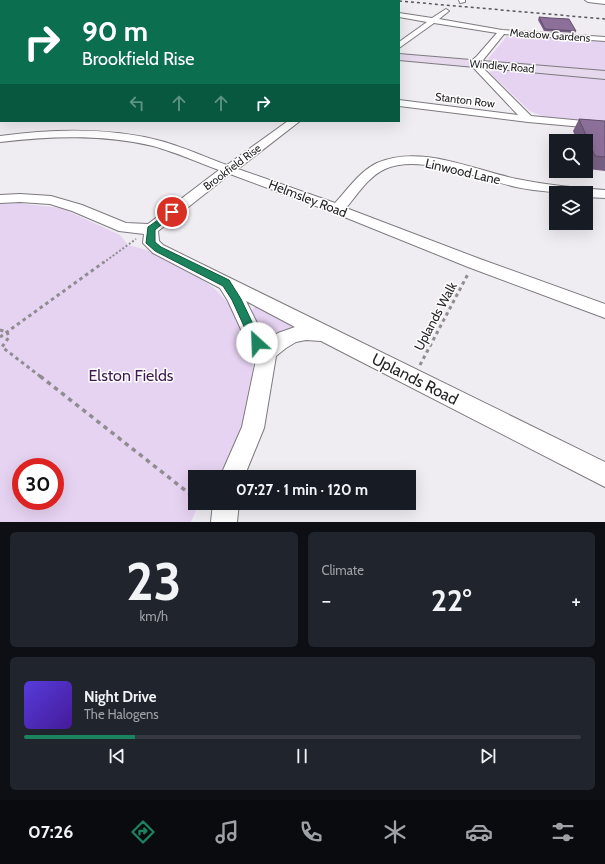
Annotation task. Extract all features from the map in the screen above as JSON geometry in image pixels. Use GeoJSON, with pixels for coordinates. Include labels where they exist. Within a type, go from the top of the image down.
{"type":"FeatureCollection","features":[{"type":"Feature","properties":{"kind":"street"},"geometry":{"type":"LineString","coordinates":[[588,0],[605,2]]}},
{"type":"Feature","properties":{"kind":"street"},"geometry":{"type":"LineString","coordinates":[[400,45],[446,11]]}},
{"type":"Feature","properties":{"kind":"street"},"geometry":{"type":"LineString","coordinates":[[400,15],[502,32]]}},
{"type":"Feature","properties":{"kind":"street","name":"Meadow Gardens"},"geometry":{"type":"LineString","coordinates":[[473,63],[480,58],[502,32],[605,39]]}},
{"type":"Feature","properties":{"kind":"street","name":"Windley Road"},"geometry":{"type":"LineString","coordinates":[[400,58],[605,75]]}},
{"type":"Feature","properties":{"kind":"street"},"geometry":{"type":"LineString","coordinates":[[473,63],[528,119],[605,126]]}},
{"type":"Feature","properties":{"kind":"street","name":"Stanton Row"},"geometry":{"type":"LineString","coordinates":[[400,104],[528,119]]}},
{"type":"Feature","properties":{"kind":"street","name":"Brookfield Rise"},"geometry":{"type":"LineString","coordinates":[[151,229],[294,122]]}},
{"type":"Feature","properties":{"kind":"street","name":"Helmsley Road"},"geometry":{"type":"LineString","coordinates":[[0,139],[65,134],[126,137],[171,147],[337,209],[474,263],[605,311]]}},
{"type":"Feature","properties":{"kind":"street","name":"Linwood Lane"},"geometry":{"type":"LineString","coordinates":[[337,209],[373,171],[381,166],[416,161],[440,163],[491,177],[541,188],[605,194]]}},
{"type":"Feature","properties":{"kind":"street"},"geometry":{"type":"LineString","coordinates":[[0,199],[25,198],[51,200],[77,208],[124,228],[151,229],[151,243],[158,249],[226,283],[236,299],[257,343],[267,352]]}},
{"type":"Feature","properties":{"kind":"street","name":"Uplands Road"},"geometry":{"type":"LineString","coordinates":[[226,283],[605,475]]}},
{"type":"Feature","properties":{"kind":"street"},"geometry":{"type":"LineString","coordinates":[[235,470],[253,428],[267,352],[274,345],[292,335],[302,332],[324,333]]}},
{"type":"Feature","properties":{"kind":"street"},"geometry":{"type":"LineString","coordinates":[[224,522],[225,510]]}},
{"type":"Feature","properties":{"kind":"path"},"geometry":{"type":"LineString","coordinates":[[0,337],[151,229]]}},
{"type":"Feature","properties":{"kind":"path","name":"Uplands Walk"},"geometry":{"type":"LineString","coordinates":[[414,378],[474,263]]}},
{"type":"Feature","properties":{"kind":"path"},"geometry":{"type":"LineString","coordinates":[[0,330],[7,332]]}},
{"type":"Feature","properties":{"kind":"path"},"geometry":{"type":"LineString","coordinates":[[7,332],[9,337],[1,348],[188,493]]}},
{"type":"Feature","properties":{"kind":"green space"},"geometry":{"type":"Polygon","coordinates":[[[513,34],[605,41],[605,73],[499,64],[488,59],[507,36],[513,34]]]}},
{"type":"Feature","properties":{"kind":"green space"},"geometry":{"type":"Polygon","coordinates":[[[498,69],[605,78],[605,124],[548,118],[530,111],[489,72],[498,69]]]}},
{"type":"Feature","properties":{"kind":"green space","name":"Elston Fields"},"geometry":{"type":"Polygon","coordinates":[[[17,203],[61,208],[120,235],[128,245],[147,250],[199,277],[215,289],[230,305],[242,325],[253,360],[252,396],[240,440],[225,470],[188,470],[188,510],[196,510],[191,522],[0,522],[0,204],[17,203]]]}},
{"type":"Feature","properties":{"kind":"green space"},"geometry":{"type":"Polygon","coordinates":[[[258,306],[291,323],[291,328],[269,341],[263,339],[251,312],[253,308],[258,306]]]}},
{"type":"Feature","properties":{"kind":"building"},"geometry":{"type":"Polygon","coordinates":[[[539,17],[569,19],[576,31],[545,29],[539,17]]]}},
{"type":"Feature","properties":{"kind":"building"},"geometry":{"type":"Polygon","coordinates":[[[579,119],[605,121],[605,157],[595,156],[593,151],[593,134],[585,134],[579,119]]]}},
{"type":"Feature","properties":{"kind":"railway"},"geometry":{"type":"LineString","coordinates":[[400,1],[605,19]]}},
{"type":"Feature","properties":{"kind":"route"},"geometry":{"type":"LineString","coordinates":[[172,212],[151,229],[151,243],[158,249],[226,283],[236,299],[257,343]]}}]}
